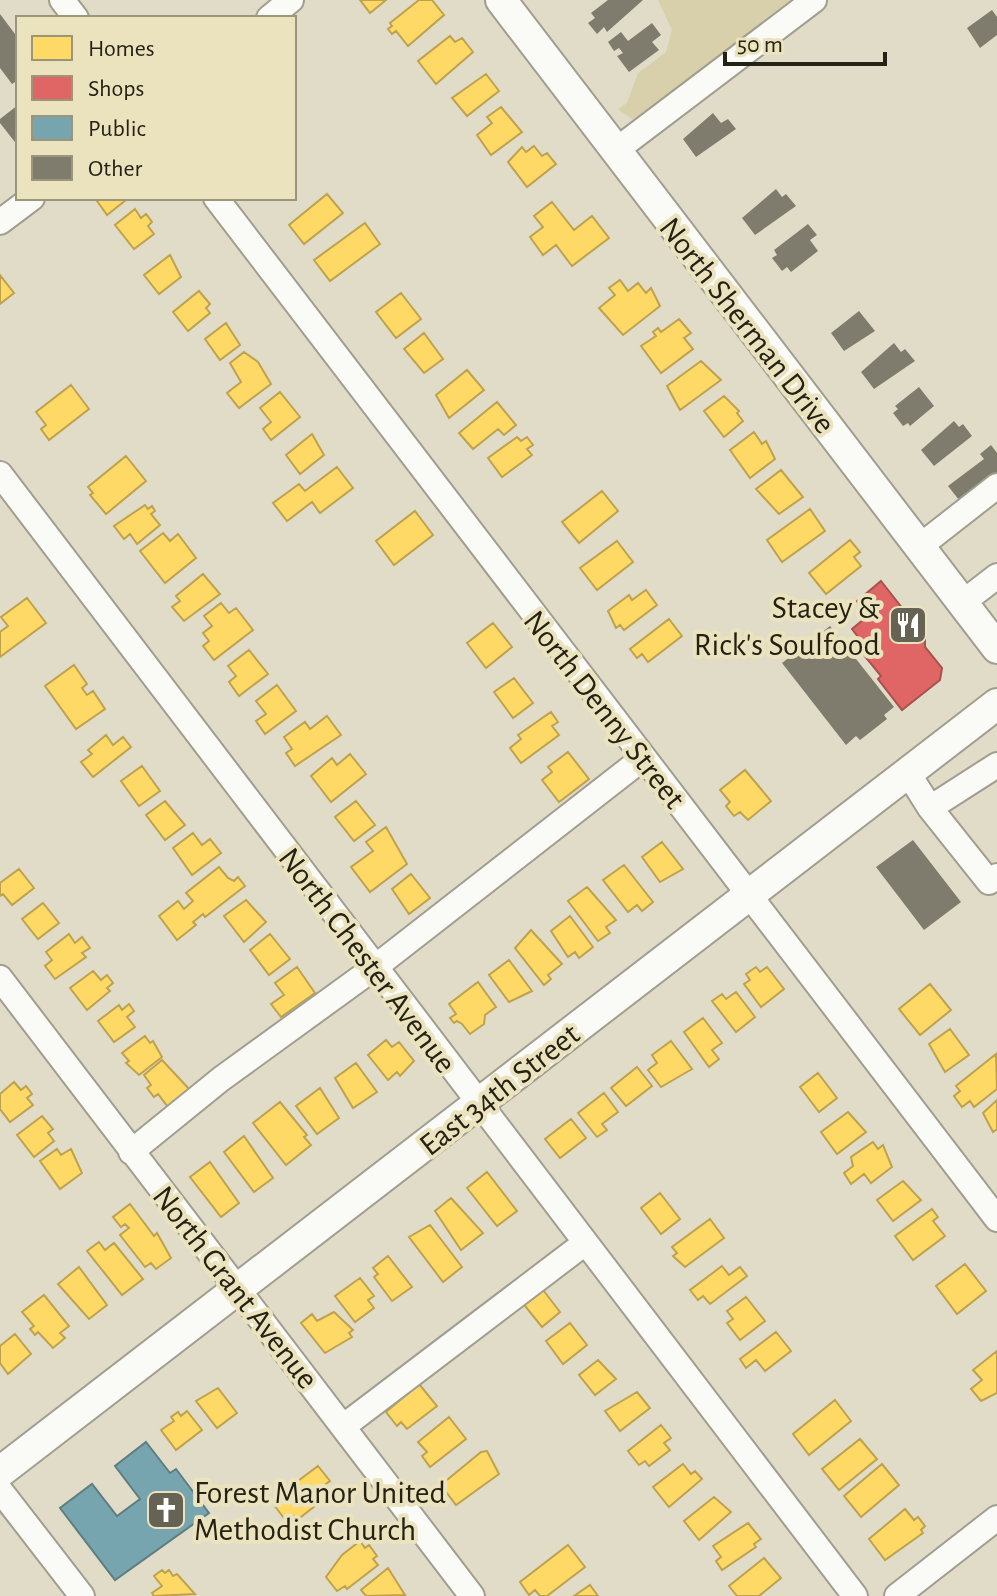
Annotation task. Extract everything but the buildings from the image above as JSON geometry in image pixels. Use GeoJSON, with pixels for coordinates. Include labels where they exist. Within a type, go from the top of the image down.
{"type":"FeatureCollection","features":[{"type":"Feature","properties":{"kind":"main road","name":"North Sherman Drive"},"geometry":{"type":"LineString","coordinates":[[501,0],[997,648]]}},
{"type":"Feature","properties":{"kind":"main road","name":"East 34th Street"},"geometry":{"type":"LineString","coordinates":[[0,1472],[997,704]]}},
{"type":"Feature","properties":{"kind":"street"},"geometry":{"type":"LineString","coordinates":[[62,0],[74,16]]}},
{"type":"Feature","properties":{"kind":"street"},"geometry":{"type":"LineString","coordinates":[[271,16],[291,0]]}},
{"type":"Feature","properties":{"kind":"street"},"geometry":{"type":"LineString","coordinates":[[615,151],[814,0]]}},
{"type":"Feature","properties":{"kind":"street"},"geometry":{"type":"LineString","coordinates":[[0,222],[29,200]]}},
{"type":"Feature","properties":{"kind":"street","name":"North Denny Street"},"geometry":{"type":"LineString","coordinates":[[218,200],[642,759],[997,1219]]}},
{"type":"Feature","properties":{"kind":"street","name":"North Chester Avenue"},"geometry":{"type":"LineString","coordinates":[[0,474],[855,1596]]}},
{"type":"Feature","properties":{"kind":"street"},"geometry":{"type":"LineString","coordinates":[[919,547],[997,486]]}},
{"type":"Feature","properties":{"kind":"street"},"geometry":{"type":"LineString","coordinates":[[962,603],[997,576]]}},
{"type":"Feature","properties":{"kind":"street"},"geometry":{"type":"LineString","coordinates":[[131,1152],[285,1029],[374,968],[642,759]]}},
{"type":"Feature","properties":{"kind":"street"},"geometry":{"type":"LineString","coordinates":[[930,808],[997,765]]}},
{"type":"Feature","properties":{"kind":"street"},"geometry":{"type":"LineString","coordinates":[[908,773],[930,808],[989,882],[997,876]]}},
{"type":"Feature","properties":{"kind":"street","name":"North Grant Avenue"},"geometry":{"type":"LineString","coordinates":[[0,978],[472,1596]]}},
{"type":"Feature","properties":{"kind":"street"},"geometry":{"type":"LineString","coordinates":[[344,1426],[585,1243]]}},
{"type":"Feature","properties":{"kind":"street"},"geometry":{"type":"LineString","coordinates":[[0,1490],[82,1596]]}},
{"type":"Feature","properties":{"kind":"street"},"geometry":{"type":"LineString","coordinates":[[897,1596],[997,1518]]}},
{"type":"Feature","properties":{"kind":"shaded area"},"geometry":{"type":"Polygon","coordinates":[[[658,0],[797,0],[661,105],[632,119],[618,109],[627,103],[638,73],[666,52],[672,30],[658,0]]]}},
{"type":"Feature","properties":{"kind":"place","name":"Stacey & Rick's Soulfood"},"geometry":{"type":"Point","coordinates":[908,625]}},
{"type":"Feature","properties":{"kind":"place","name":"Forest Manor United Methodist Church"},"geometry":{"type":"Point","coordinates":[166,1510]}}]}
